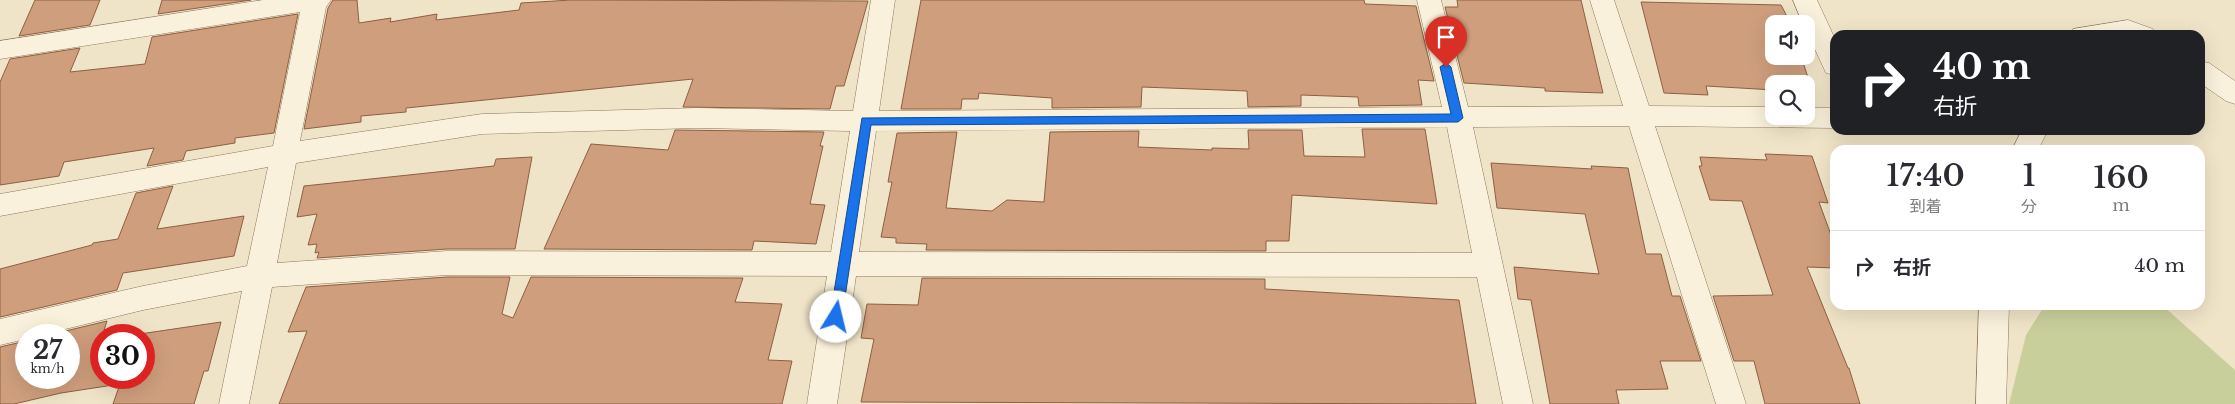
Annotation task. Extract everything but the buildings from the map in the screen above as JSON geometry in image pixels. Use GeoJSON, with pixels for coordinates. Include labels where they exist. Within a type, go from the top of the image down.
{"type":"FeatureCollection","features":[{"type":"Feature","properties":{"kind":"street"},"geometry":{"type":"LineString","coordinates":[[234,404],[315,0]]}},
{"type":"Feature","properties":{"kind":"street"},"geometry":{"type":"LineString","coordinates":[[0,50],[319,0]]}},
{"type":"Feature","properties":{"kind":"street"},"geometry":{"type":"LineString","coordinates":[[822,404],[883,0]]}},
{"type":"Feature","properties":{"kind":"street"},"geometry":{"type":"LineString","coordinates":[[1429,0],[1458,118],[1518,404]]}},
{"type":"Feature","properties":{"kind":"street"},"geometry":{"type":"LineString","coordinates":[[1602,0],[1731,404]]}},
{"type":"Feature","properties":{"kind":"street"},"geometry":{"type":"LineString","coordinates":[[1805,0],[1830,55]]}},
{"type":"Feature","properties":{"kind":"street"},"geometry":{"type":"LineString","coordinates":[[2205,73],[2235,94]]}},
{"type":"Feature","properties":{"kind":"street"},"geometry":{"type":"LineString","coordinates":[[0,205],[284,154],[482,124],[698,118],[866,121],[1639,116],[1830,118]]}},
{"type":"Feature","properties":{"kind":"street"},"geometry":{"type":"LineString","coordinates":[[0,332],[143,298],[260,276],[447,263],[1488,265]]}},
{"type":"Feature","properties":{"kind":"street"},"geometry":{"type":"LineString","coordinates":[[1991,404],[1994,310]]}},
{"type":"Feature","properties":{"kind":"green space"},"geometry":{"type":"Polygon","coordinates":[[[2042,310],[2168,310],[2235,370],[2235,404],[2009,404],[2026,335],[2042,310]]]}},
{"type":"Feature","properties":{"kind":"route"},"geometry":{"type":"LineString","coordinates":[[836,317],[866,121],[1458,118],[1446,67]]}}]}
